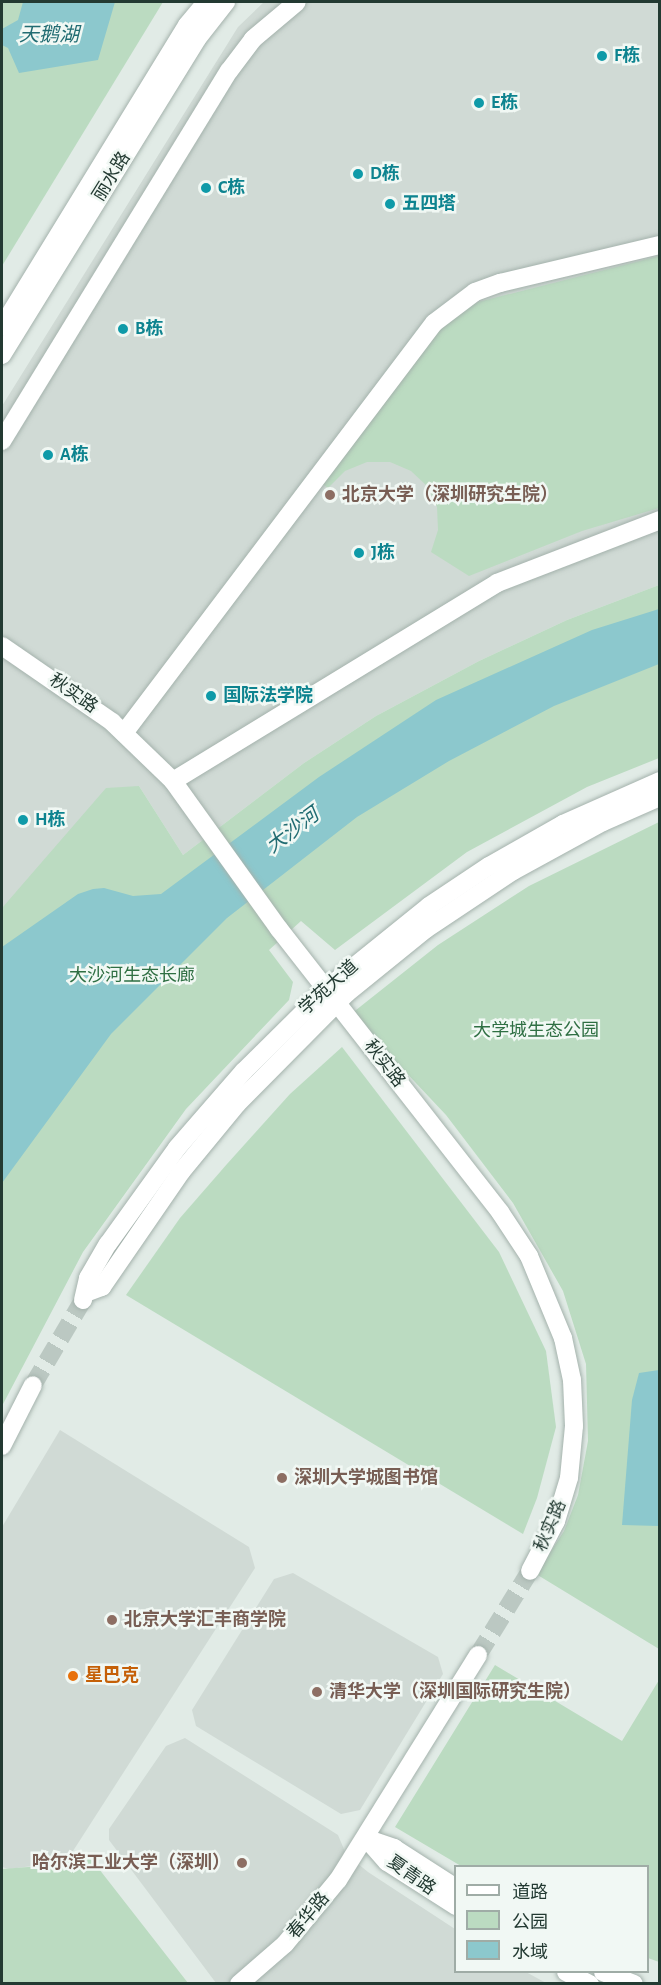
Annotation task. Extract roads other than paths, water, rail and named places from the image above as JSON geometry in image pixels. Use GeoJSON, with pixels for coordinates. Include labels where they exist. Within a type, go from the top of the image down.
{"type":"FeatureCollection","features":[{"type":"Feature","properties":{"kind":"street","name":"丽水路"},"geometry":{"type":"LineString","coordinates":[[2,327],[187,25],[206,2]]}},
{"type":"Feature","properties":{"kind":"street","name":"丽水路"},"geometry":{"type":"LineString","coordinates":[[2,355],[197,39],[226,2]]}},
{"type":"Feature","properties":{"kind":"street"},"geometry":{"type":"LineString","coordinates":[[2,441],[229,71],[253,39],[297,2]]}},
{"type":"Feature","properties":{"kind":"street"},"geometry":{"type":"LineString","coordinates":[[124,733],[434,323],[476,292],[500,283],[660,245]]}},
{"type":"Feature","properties":{"kind":"street"},"geometry":{"type":"LineString","coordinates":[[173,781],[497,583],[660,520]]}},
{"type":"Feature","properties":{"kind":"street","name":"秋实路"},"geometry":{"type":"LineString","coordinates":[[2,646],[124,733],[173,781],[279,929],[500,1212],[529,1256],[563,1338],[573,1414],[569,1478],[556,1521],[530,1571]]}},
{"type":"Feature","properties":{"kind":"street","name":"学苑大道"},"geometry":{"type":"LineString","coordinates":[[86,1296],[102,1287],[210,1136],[332,996],[395,932],[489,866],[563,824],[660,781]]}},
{"type":"Feature","properties":{"kind":"street","name":"学苑大道"},"geometry":{"type":"LineString","coordinates":[[332,996],[513,871],[603,822],[660,797]]}},
{"type":"Feature","properties":{"kind":"street"},"geometry":{"type":"LineString","coordinates":[[2,1446],[33,1385]]}},
{"type":"Feature","properties":{"kind":"street"},"geometry":{"type":"LineString","coordinates":[[366,1838],[478,1655]]}},
{"type":"Feature","properties":{"kind":"street","name":"夏青路"},"geometry":{"type":"LineString","coordinates":[[366,1838],[394,1848],[454,1887]]}},
{"type":"Feature","properties":{"kind":"street","name":"夏青路"},"geometry":{"type":"LineString","coordinates":[[366,1838],[387,1862],[454,1905]]}},
{"type":"Feature","properties":{"kind":"street","name":"春华路"},"geometry":{"type":"LineString","coordinates":[[239,1983],[285,1944],[311,1916],[366,1838]]}},
{"type":"Feature","properties":{"kind":"street"},"geometry":{"type":"LineString","coordinates":[[570,1973],[590,1983]]}},
{"type":"Feature","properties":{"kind":"street"},"geometry":{"type":"LineString","coordinates":[[608,1973],[633,1983]]}},
{"type":"Feature","properties":{"kind":"water","name":"天鹅湖"},"geometry":{"type":"Polygon","coordinates":[[[23,2],[115,2],[98,60],[19,73],[8,48],[2,45],[2,29],[18,20],[23,2]]]}},
{"type":"Feature","properties":{"kind":"water","name":"大沙河"},"geometry":{"type":"Polygon","coordinates":[[[659,609],[659,664],[554,706],[449,761],[357,817],[227,918],[111,1034],[2,1183],[2,947],[78,894],[93,889],[104,888],[133,896],[161,894],[319,777],[436,700],[592,630],[659,609]]]}},
{"type":"Feature","properties":{"kind":"water"},"geometry":{"type":"Polygon","coordinates":[[[659,1370],[659,1526],[622,1525],[632,1400],[639,1373],[659,1370]]]}},
{"type":"Feature","properties":{"kind":"tunnel"},"geometry":{"type":"LineString","coordinates":[[33,1385],[83,1300]]}},
{"type":"Feature","properties":{"kind":"tunnel"},"geometry":{"type":"LineString","coordinates":[[478,1655],[530,1571]]}},
{"type":"Feature","properties":{"kind":"place","name":"F栋"},"geometry":{"type":"Point","coordinates":[602,56]}},
{"type":"Feature","properties":{"kind":"place","name":"E栋"},"geometry":{"type":"Point","coordinates":[479,103]}},
{"type":"Feature","properties":{"kind":"place","name":"D栋"},"geometry":{"type":"Point","coordinates":[358,174]}},
{"type":"Feature","properties":{"kind":"place","name":"C栋"},"geometry":{"type":"Point","coordinates":[206,188]}},
{"type":"Feature","properties":{"kind":"place","name":"五四塔"},"geometry":{"type":"Point","coordinates":[390,204]}},
{"type":"Feature","properties":{"kind":"place","name":"B栋"},"geometry":{"type":"Point","coordinates":[123,329]}},
{"type":"Feature","properties":{"kind":"place","name":"A栋"},"geometry":{"type":"Point","coordinates":[48,455]}},
{"type":"Feature","properties":{"kind":"place","name":"北京大学（深圳研究生院）"},"geometry":{"type":"Point","coordinates":[330,495]}},
{"type":"Feature","properties":{"kind":"place","name":"J栋"},"geometry":{"type":"Point","coordinates":[359,553]}},
{"type":"Feature","properties":{"kind":"place","name":"国际法学院"},"geometry":{"type":"Point","coordinates":[211,696]}},
{"type":"Feature","properties":{"kind":"place","name":"H栋"},"geometry":{"type":"Point","coordinates":[23,820]}},
{"type":"Feature","properties":{"kind":"place","name":"深圳大学城图书馆"},"geometry":{"type":"Point","coordinates":[282,1478]}},
{"type":"Feature","properties":{"kind":"place","name":"北京大学汇丰商学院"},"geometry":{"type":"Point","coordinates":[112,1620]}},
{"type":"Feature","properties":{"kind":"place","name":"星巴克"},"geometry":{"type":"Point","coordinates":[73,1676]}},
{"type":"Feature","properties":{"kind":"place","name":"清华大学（深圳国际研究生院）"},"geometry":{"type":"Point","coordinates":[317,1692]}},
{"type":"Feature","properties":{"kind":"place","name":"哈尔滨工业大学（深圳）"},"geometry":{"type":"Point","coordinates":[242,1863]}},
{"type":"Feature","properties":{"kind":"park label","name":"大沙河生态长廊"},"geometry":{"type":"Point","coordinates":[132,976]}},
{"type":"Feature","properties":{"kind":"park label","name":"大学城生态公园"},"geometry":{"type":"Point","coordinates":[536,1031]}}]}
